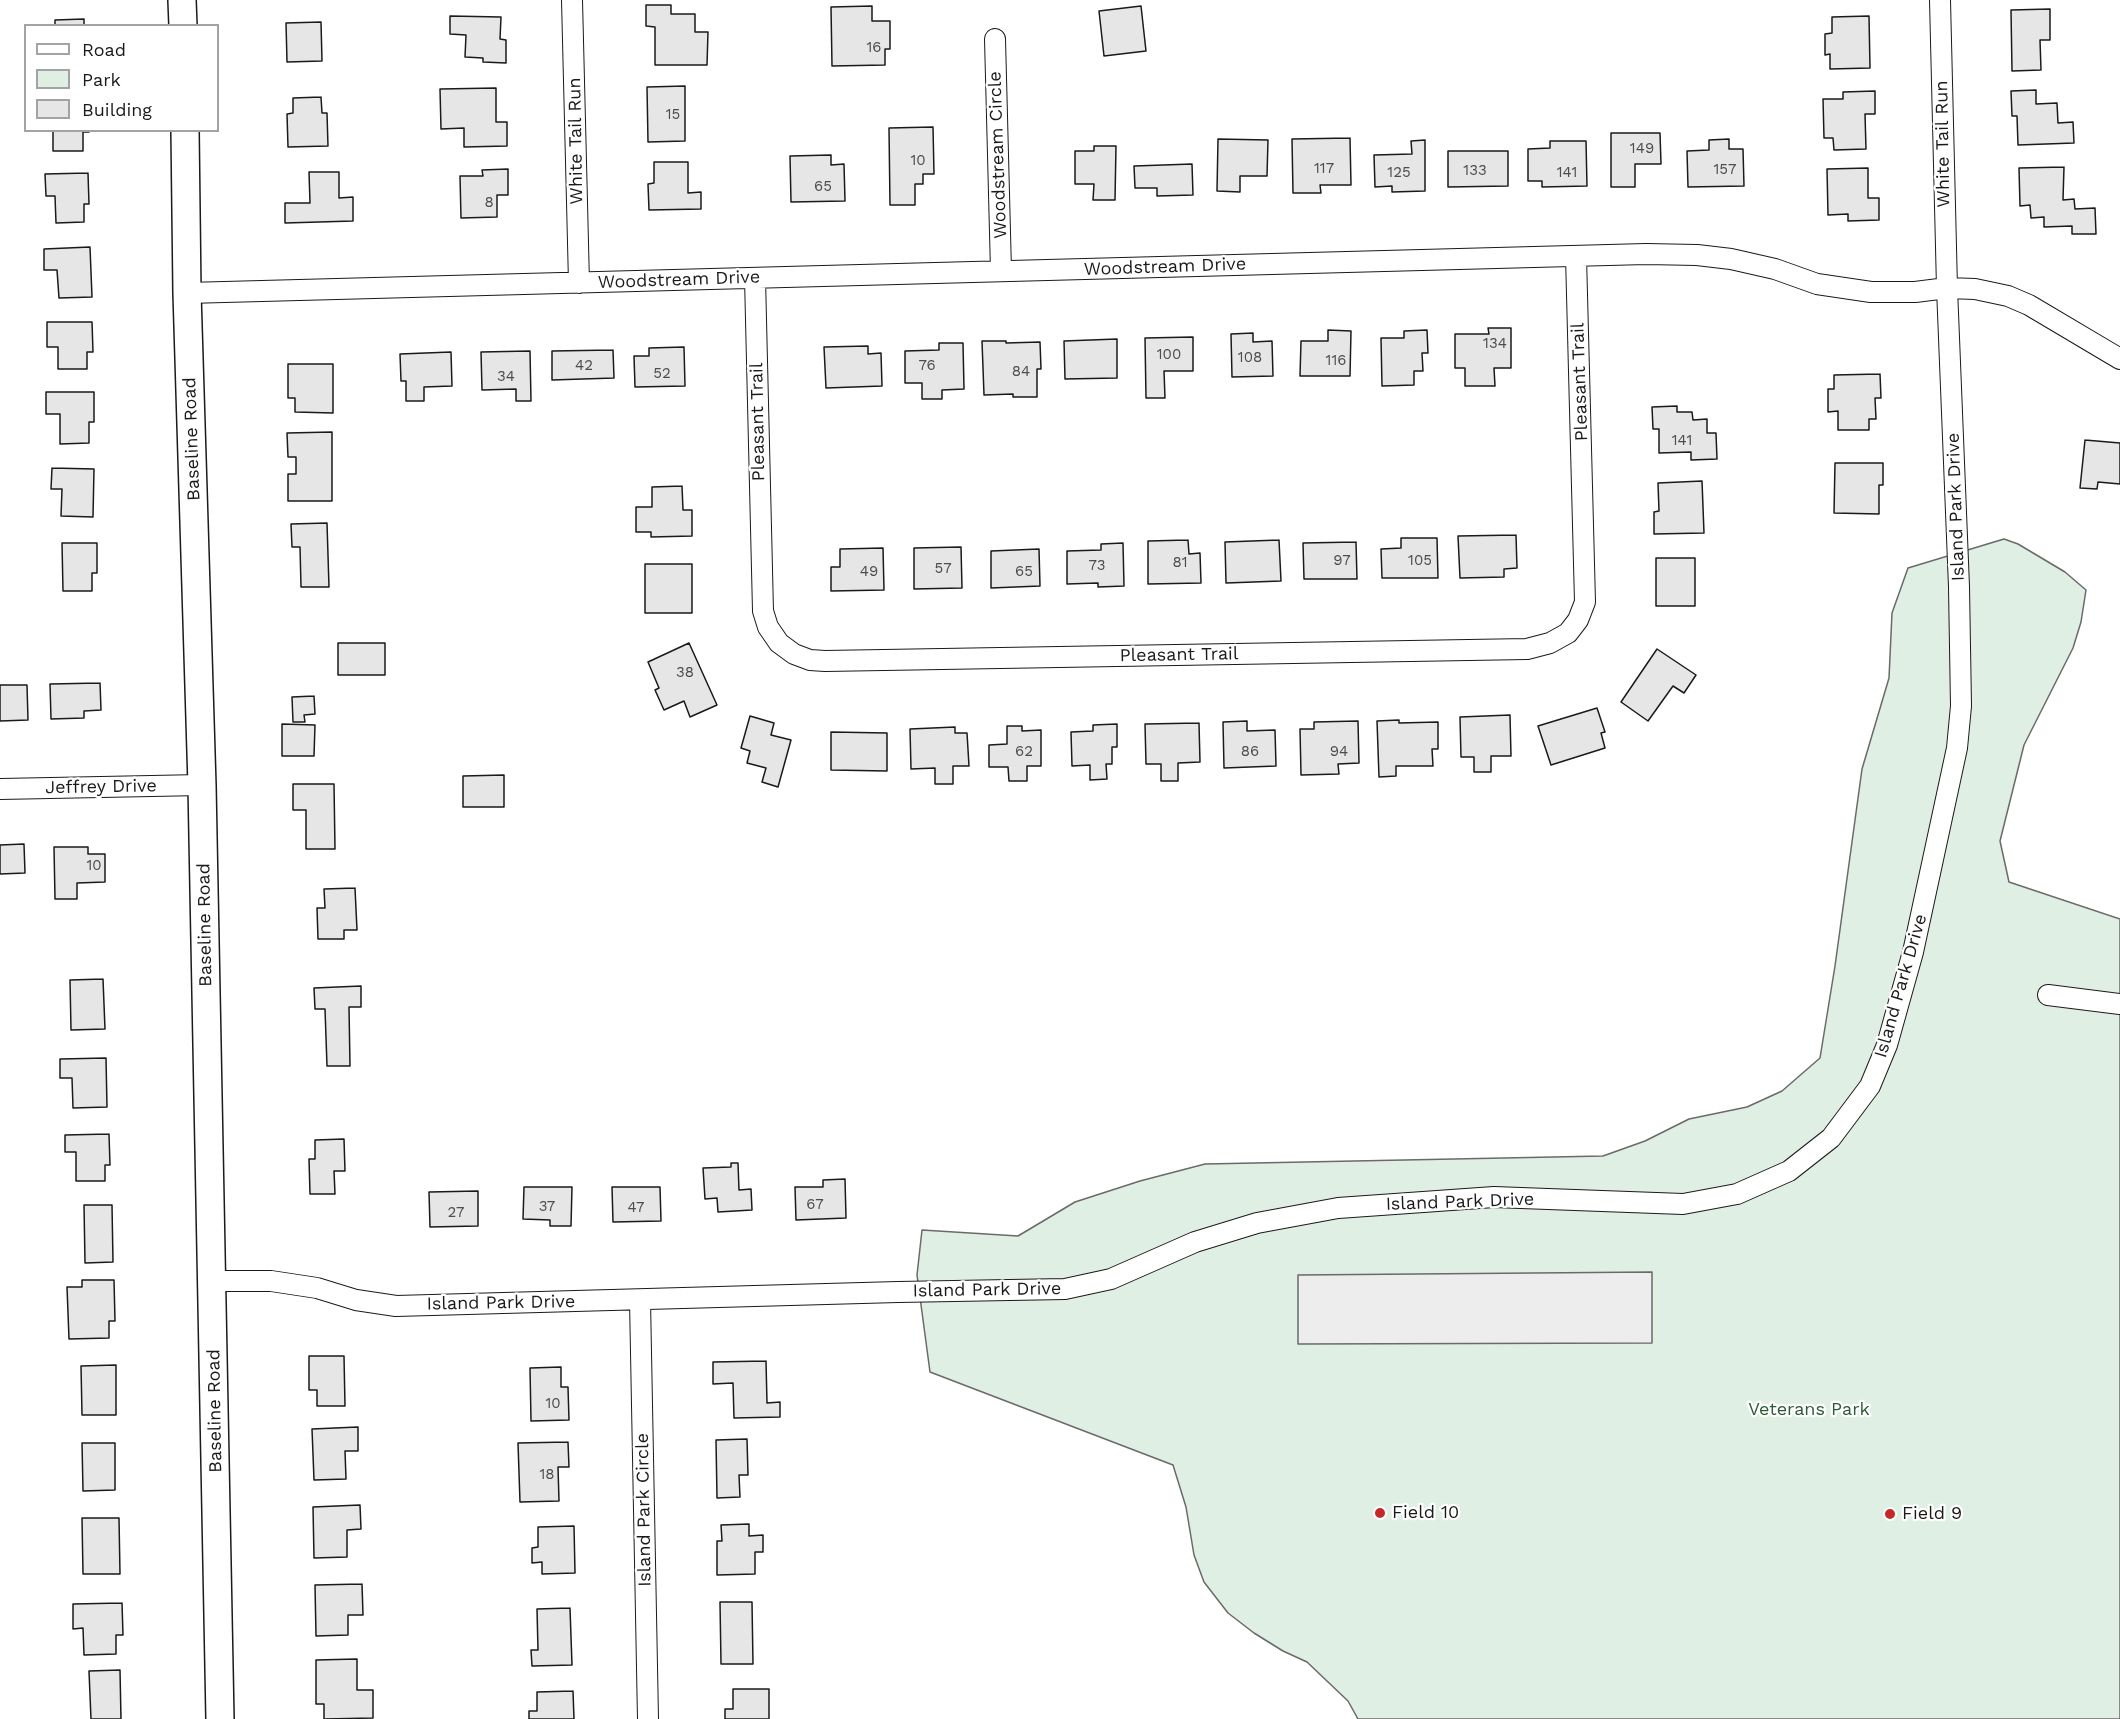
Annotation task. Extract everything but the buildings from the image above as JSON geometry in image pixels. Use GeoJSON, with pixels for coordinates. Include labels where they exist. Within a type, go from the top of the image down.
{"type":"FeatureCollection","features":[{"type":"Feature","properties":{"kind":"street"},"geometry":{"type":"LineString","coordinates":[[182,0],[183,24]]}},
{"type":"Feature","properties":{"kind":"street","name":"White Tail Run"},"geometry":{"type":"LineString","coordinates":[[572,0],[579,283]]}},
{"type":"Feature","properties":{"kind":"street","name":"White Tail Run"},"geometry":{"type":"LineString","coordinates":[[1940,0],[1947,288]]}},
{"type":"Feature","properties":{"kind":"street","name":"Woodstream Circle"},"geometry":{"type":"LineString","coordinates":[[995,39],[1001,272]]}},
{"type":"Feature","properties":{"kind":"street","name":"Baseline Road"},"geometry":{"type":"LineString","coordinates":[[185,132],[187,292],[202,785],[213,1281],[220,1719]]}},
{"type":"Feature","properties":{"kind":"street","name":"Woodstream Drive"},"geometry":{"type":"LineString","coordinates":[[187,292],[1576,256],[1697,255],[1731,259],[1775,269],[1817,284],[1871,292],[1915,292],[1947,288],[1975,289],[2008,296],[2029,305],[2120,359]]}},
{"type":"Feature","properties":{"kind":"street","name":"Pleasant Trail"},"geometry":{"type":"LineString","coordinates":[[755,278],[763,611],[768,627],[779,643],[794,654],[810,660],[825,661],[1527,649],[1550,643],[1568,633],[1578,620],[1585,602],[1576,256]]}},
{"type":"Feature","properties":{"kind":"street","name":"Island Park Drive"},"geometry":{"type":"LineString","coordinates":[[213,1281],[271,1281],[317,1287],[356,1300],[396,1306],[1065,1289],[1111,1279],[1195,1242],[1257,1223],[1338,1208],[1494,1197],[1683,1204],[1737,1194],[1789,1171],[1831,1138],[1870,1086],[1887,1045],[1914,952],[1956,748],[1962,706],[1947,288]]}},
{"type":"Feature","properties":{"kind":"street","name":"Jeffrey Drive"},"geometry":{"type":"LineString","coordinates":[[0,789],[202,785]]}},
{"type":"Feature","properties":{"kind":"street"},"geometry":{"type":"LineString","coordinates":[[2048,995],[2120,1004]]}},
{"type":"Feature","properties":{"kind":"street","name":"Island Park Circle"},"geometry":{"type":"LineString","coordinates":[[640,1300],[648,1719]]}},
{"type":"Feature","properties":{"kind":"green space","name":"Veterans Park"},"geometry":{"type":"Polygon","coordinates":[[[2004,539],[2018,544],[2065,572],[2086,590],[2081,622],[2073,648],[2024,745],[2000,841],[2009,882],[2120,919],[2120,1719],[1358,1719],[1348,1701],[1307,1662],[1283,1651],[1228,1613],[1204,1582],[1194,1555],[1186,1507],[1173,1465],[930,1372],[917,1275],[922,1230],[1018,1236],[1075,1202],[1140,1181],[1205,1164],[1603,1156],[1645,1141],[1689,1119],[1747,1107],[1782,1091],[1820,1058],[1862,769],[1889,678],[1892,613],[1908,568],[2004,539]]]}},
{"type":"Feature","properties":{"kind":"shaded area"},"geometry":{"type":"Polygon","coordinates":[[[1652,1272],[1652,1343],[1298,1344],[1298,1275],[1652,1272]]]}},
{"type":"Feature","properties":{"kind":"place","name":"Field 10"},"geometry":{"type":"Point","coordinates":[1380,1513]}},
{"type":"Feature","properties":{"kind":"place","name":"Field 9"},"geometry":{"type":"Point","coordinates":[1890,1514]}}]}
